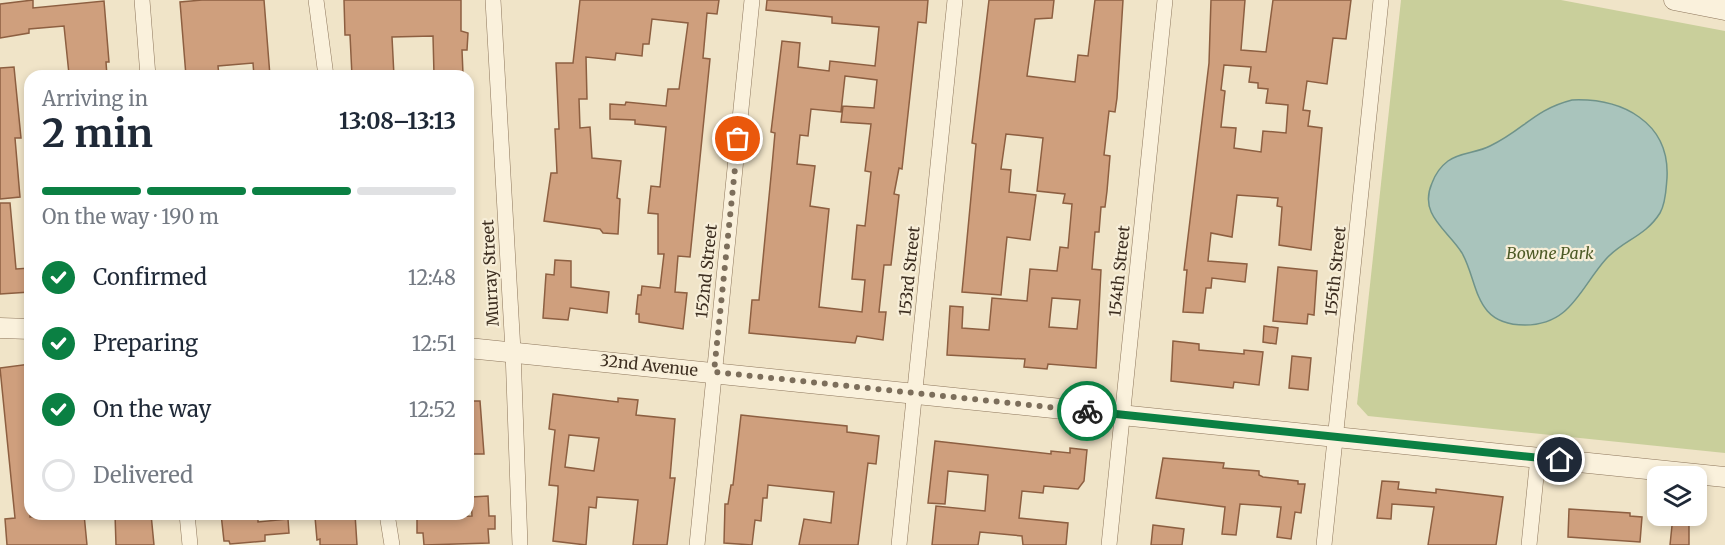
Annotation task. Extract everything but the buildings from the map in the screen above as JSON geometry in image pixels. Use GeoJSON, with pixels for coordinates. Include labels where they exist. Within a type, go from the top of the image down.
{"type":"FeatureCollection","features":[{"type":"Feature","properties":{"kind":"street"},"geometry":{"type":"LineString","coordinates":[[142,0],[148,70]]}},
{"type":"Feature","properties":{"kind":"street"},"geometry":{"type":"LineString","coordinates":[[316,0],[325,70]]}},
{"type":"Feature","properties":{"kind":"street","name":"Murray Street"},"geometry":{"type":"LineString","coordinates":[[493,0],[513,351],[520,545]]}},
{"type":"Feature","properties":{"kind":"street","name":"152nd Street"},"geometry":{"type":"LineString","coordinates":[[697,545],[752,0]]}},
{"type":"Feature","properties":{"kind":"street","name":"153rd Street"},"geometry":{"type":"LineString","coordinates":[[899,545],[955,0]]}},
{"type":"Feature","properties":{"kind":"street","name":"154th Street"},"geometry":{"type":"LineString","coordinates":[[1109,545],[1166,0]]}},
{"type":"Feature","properties":{"kind":"street","name":"155th Street"},"geometry":{"type":"LineString","coordinates":[[1324,545],[1380,0]]}},
{"type":"Feature","properties":{"kind":"street"},"geometry":{"type":"LineString","coordinates":[[1674,0],[1725,10]]}},
{"type":"Feature","properties":{"kind":"street"},"geometry":{"type":"LineString","coordinates":[[0,327],[24,329]]}},
{"type":"Feature","properties":{"kind":"street","name":"32nd Avenue"},"geometry":{"type":"LineString","coordinates":[[474,348],[1725,477]]}},
{"type":"Feature","properties":{"kind":"street"},"geometry":{"type":"LineString","coordinates":[[1529,545],[1538,457]]}},
{"type":"Feature","properties":{"kind":"street"},"geometry":{"type":"LineString","coordinates":[[188,520],[190,545]]}},
{"type":"Feature","properties":{"kind":"street"},"geometry":{"type":"LineString","coordinates":[[388,520],[392,545]]}},
{"type":"Feature","properties":{"kind":"green space","name":"Bowne Park"},"geometry":{"type":"Polygon","coordinates":[[[1401,0],[1561,0],[1725,31],[1725,453],[1368,416],[1357,404],[1401,0]]]}},
{"type":"Feature","properties":{"kind":"water"},"geometry":{"type":"Polygon","coordinates":[[[1572,100],[1591,100],[1625,109],[1639,117],[1651,128],[1666,158],[1667,178],[1663,205],[1660,213],[1648,228],[1606,259],[1564,312],[1541,323],[1525,325],[1508,323],[1496,318],[1487,310],[1480,300],[1462,253],[1436,221],[1429,204],[1432,183],[1436,174],[1448,161],[1490,146],[1548,109],[1572,100]]]}},
{"type":"Feature","properties":{"kind":"way so far"},"geometry":{"type":"LineString","coordinates":[[738,139],[714,372],[1087,411]]}},
{"type":"Feature","properties":{"kind":"route"},"geometry":{"type":"LineString","coordinates":[[1087,411],[1560,460]]}}]}
